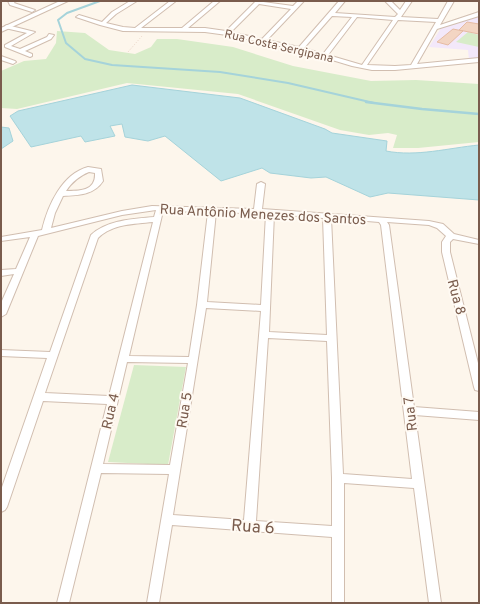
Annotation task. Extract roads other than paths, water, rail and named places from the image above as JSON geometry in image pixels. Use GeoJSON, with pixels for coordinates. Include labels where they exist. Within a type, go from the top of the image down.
{"type":"FeatureCollection","features":[{"type":"Feature","properties":{"kind":"street"},"geometry":{"type":"LineString","coordinates":[[12,1],[10,2],[12,4],[32,10]]}},
{"type":"Feature","properties":{"kind":"street"},"geometry":{"type":"LineString","coordinates":[[3,27],[32,10],[53,1]]}},
{"type":"Feature","properties":{"kind":"street"},"geometry":{"type":"LineString","coordinates":[[3,27],[65,1]]}},
{"type":"Feature","properties":{"kind":"street"},"geometry":{"type":"LineString","coordinates":[[102,24],[114,13],[134,1]]}},
{"type":"Feature","properties":{"kind":"street"},"geometry":{"type":"LineString","coordinates":[[136,29],[173,1]]}},
{"type":"Feature","properties":{"kind":"street"},"geometry":{"type":"LineString","coordinates":[[183,30],[217,1]]}},
{"type":"Feature","properties":{"kind":"street"},"geometry":{"type":"LineString","coordinates":[[227,33],[259,1],[294,8]]}},
{"type":"Feature","properties":{"kind":"street"},"geometry":{"type":"LineString","coordinates":[[263,41],[301,1]]}},
{"type":"Feature","properties":{"kind":"street"},"geometry":{"type":"LineString","coordinates":[[300,49],[342,1]]}},
{"type":"Feature","properties":{"kind":"street"},"geometry":{"type":"LineString","coordinates":[[388,1],[399,16]]}},
{"type":"Feature","properties":{"kind":"street"},"geometry":{"type":"LineString","coordinates":[[363,67],[409,1]]}},
{"type":"Feature","properties":{"kind":"street"},"geometry":{"type":"LineString","coordinates":[[413,66],[451,1]]}},
{"type":"Feature","properties":{"kind":"street"},"geometry":{"type":"LineString","coordinates":[[331,14],[399,16],[439,21]]}},
{"type":"Feature","properties":{"kind":"street"},"geometry":{"type":"LineString","coordinates":[[436,28],[479,14]]}},
{"type":"Feature","properties":{"kind":"street"},"geometry":{"type":"LineString","coordinates":[[324,56],[356,15]]}},
{"type":"Feature","properties":{"kind":"street","name":"Rua Costa Sergipana"},"geometry":{"type":"LineString","coordinates":[[79,17],[116,27],[147,30],[205,30],[227,33],[300,49],[363,67],[385,69],[479,60]]}},
{"type":"Feature","properties":{"kind":"street"},"geometry":{"type":"LineString","coordinates":[[3,27],[32,32],[7,46],[30,55]]}},
{"type":"Feature","properties":{"kind":"street"},"geometry":{"type":"LineString","coordinates":[[21,51],[49,38],[51,35]]}},
{"type":"Feature","properties":{"kind":"street"},"geometry":{"type":"LineString","coordinates":[[1,58],[13,62]]}},
{"type":"Feature","properties":{"kind":"street"},"geometry":{"type":"LineString","coordinates":[[46,232],[52,210],[69,182],[79,173],[91,169],[98,172],[99,181],[94,187],[83,192],[62,194]]}},
{"type":"Feature","properties":{"kind":"street"},"geometry":{"type":"LineString","coordinates":[[258,211],[262,184]]}},
{"type":"Feature","properties":{"kind":"street","name":"Rua Antônio Menezes dos Santos"},"geometry":{"type":"LineString","coordinates":[[1,239],[46,232],[133,211],[160,209],[212,213],[258,211],[270,215],[327,220]]}},
{"type":"Feature","properties":{"kind":"street","name":"Rua 4"},"geometry":{"type":"LineString","coordinates":[[63,603],[97,468],[156,219],[160,209]]}},
{"type":"Feature","properties":{"kind":"street"},"geometry":{"type":"LineString","coordinates":[[212,213],[270,215],[264,335],[250,526]]}},
{"type":"Feature","properties":{"kind":"street","name":"Rua 5"},"geometry":{"type":"LineString","coordinates":[[153,603],[191,360],[202,305],[212,213]]}},
{"type":"Feature","properties":{"kind":"street"},"geometry":{"type":"LineString","coordinates":[[1,507],[90,245],[96,235],[105,229],[156,219]]}},
{"type":"Feature","properties":{"kind":"street"},"geometry":{"type":"LineString","coordinates":[[338,603],[338,478],[327,220],[384,223]]}},
{"type":"Feature","properties":{"kind":"street","name":"Rua Antônio Menezes dos Santos"},"geometry":{"type":"LineString","coordinates":[[384,223],[436,224],[444,228],[451,236]]}},
{"type":"Feature","properties":{"kind":"street","name":"Rua 7"},"geometry":{"type":"LineString","coordinates":[[384,223],[435,603]]}},
{"type":"Feature","properties":{"kind":"street"},"geometry":{"type":"LineString","coordinates":[[1,314],[35,234]]}},
{"type":"Feature","properties":{"kind":"street"},"geometry":{"type":"LineString","coordinates":[[451,236],[479,242]]}},
{"type":"Feature","properties":{"kind":"street","name":"Rua 8"},"geometry":{"type":"LineString","coordinates":[[451,236],[446,242],[446,252],[474,346],[479,387]]}},
{"type":"Feature","properties":{"kind":"street"},"geometry":{"type":"LineString","coordinates":[[1,273],[19,271]]}},
{"type":"Feature","properties":{"kind":"street"},"geometry":{"type":"LineString","coordinates":[[202,305],[265,308]]}},
{"type":"Feature","properties":{"kind":"street"},"geometry":{"type":"LineString","coordinates":[[264,335],[332,338]]}},
{"type":"Feature","properties":{"kind":"street"},"geometry":{"type":"LineString","coordinates":[[1,353],[53,355]]}},
{"type":"Feature","properties":{"kind":"street"},"geometry":{"type":"LineString","coordinates":[[123,359],[191,360]]}},
{"type":"Feature","properties":{"kind":"street"},"geometry":{"type":"LineString","coordinates":[[39,397],[112,400]]}},
{"type":"Feature","properties":{"kind":"street"},"geometry":{"type":"LineString","coordinates":[[410,411],[479,416]]}},
{"type":"Feature","properties":{"kind":"street"},"geometry":{"type":"LineString","coordinates":[[97,468],[174,470]]}},
{"type":"Feature","properties":{"kind":"street"},"geometry":{"type":"LineString","coordinates":[[338,478],[418,484]]}},
{"type":"Feature","properties":{"kind":"street","name":"Rua 6"},"geometry":{"type":"LineString","coordinates":[[166,520],[339,532]]}},
{"type":"Feature","properties":{"kind":"water"},"geometry":{"type":"Polygon","coordinates":[[[132,85],[240,98],[325,129],[332,133],[387,141],[386,151],[398,153],[421,153],[479,145],[479,200],[388,193],[370,197],[326,177],[311,178],[270,173],[262,168],[221,181],[165,136],[148,141],[125,137],[122,124],[110,126],[115,136],[85,142],[81,136],[31,147],[10,116],[18,111],[132,85]]]}},
{"type":"Feature","properties":{"kind":"water"},"geometry":{"type":"Polygon","coordinates":[[[1,127],[9,128],[13,141],[1,149],[1,127]]]}},
{"type":"Feature","properties":{"kind":"waterway"},"geometry":{"type":"LineString","coordinates":[[100,1],[67,13],[58,20],[66,43],[85,59],[112,65],[220,72],[288,83],[374,103]]}},
{"type":"Feature","properties":{"kind":"waterway"},"geometry":{"type":"LineString","coordinates":[[366,102],[374,103]]}},
{"type":"Feature","properties":{"kind":"waterway"},"geometry":{"type":"LineString","coordinates":[[374,103],[479,114]]}}]}
